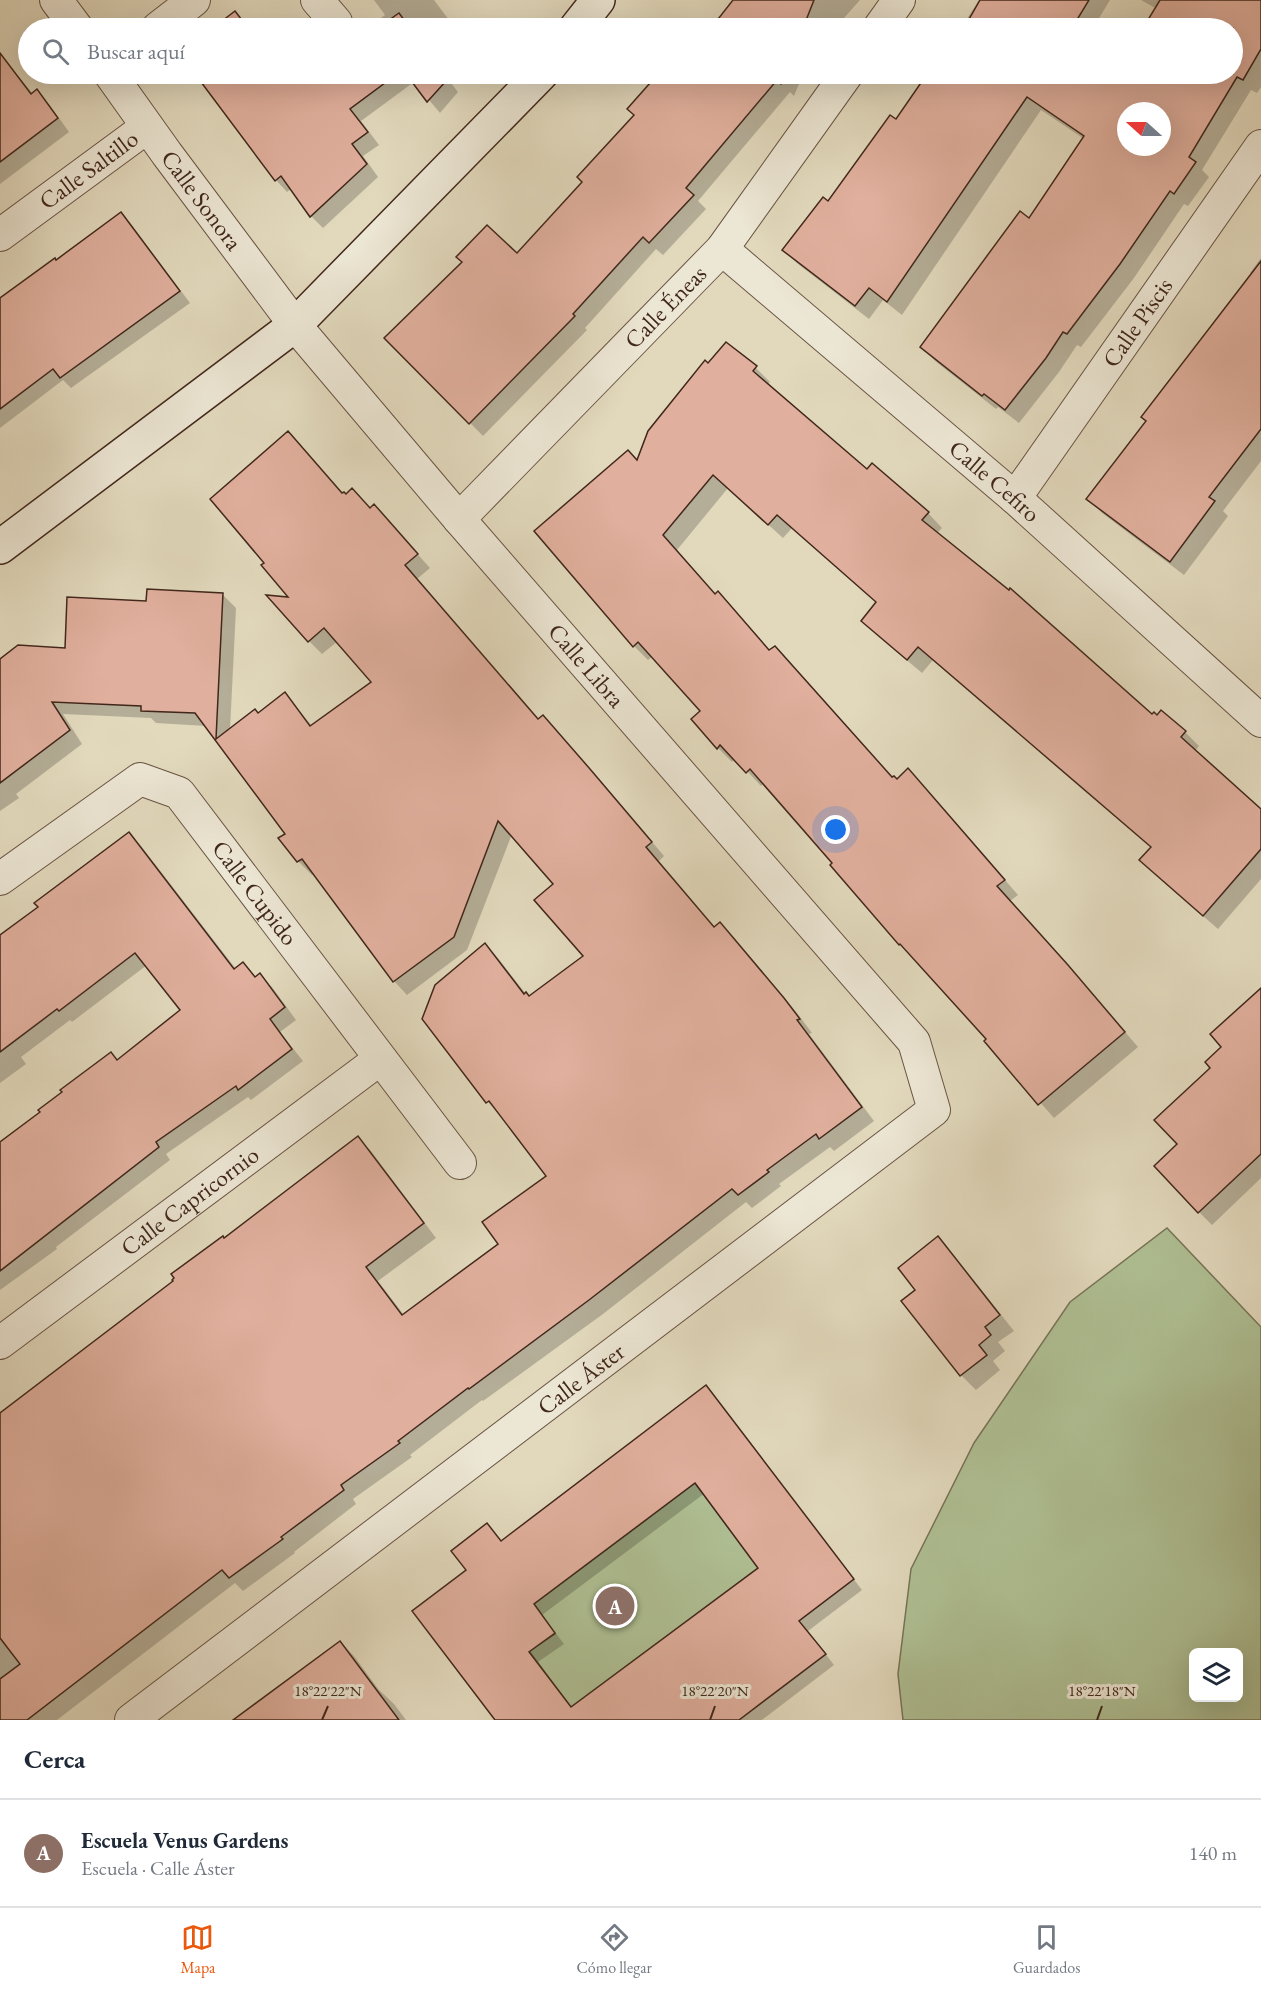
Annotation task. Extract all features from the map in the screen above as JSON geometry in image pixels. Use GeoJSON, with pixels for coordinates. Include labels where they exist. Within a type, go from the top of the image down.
{"type":"FeatureCollection","features":[{"type":"Feature","properties":{"kind":"street"},"geometry":{"type":"LineString","coordinates":[[56,0],[70,18]]}},
{"type":"Feature","properties":{"kind":"street"},"geometry":{"type":"LineString","coordinates":[[171,18],[194,0]]}},
{"type":"Feature","properties":{"kind":"street"},"geometry":{"type":"LineString","coordinates":[[584,18],[598,0]]}},
{"type":"Feature","properties":{"kind":"street"},"geometry":{"type":"LineString","coordinates":[[886,18],[900,0]]}},
{"type":"Feature","properties":{"kind":"street","name":"Calle Sonora"},"geometry":{"type":"LineString","coordinates":[[117,84],[296,325]]}},
{"type":"Feature","properties":{"kind":"street"},"geometry":{"type":"LineString","coordinates":[[0,548],[296,325],[532,84]]}},
{"type":"Feature","properties":{"kind":"street","name":"Calle Éneas"},"geometry":{"type":"LineString","coordinates":[[459,519],[722,249],[840,84]]}},
{"type":"Feature","properties":{"kind":"street","name":"Calle Saltillo"},"geometry":{"type":"LineString","coordinates":[[0,235],[147,127]]}},
{"type":"Feature","properties":{"kind":"street","name":"Calle Piscis"},"geometry":{"type":"LineString","coordinates":[[1015,498],[1261,146]]}},
{"type":"Feature","properties":{"kind":"street","name":"Calle Cefiro"},"geometry":{"type":"LineString","coordinates":[[722,249],[1015,498],[1261,721]]}},
{"type":"Feature","properties":{"kind":"street","name":"Calle Libra"},"geometry":{"type":"LineString","coordinates":[[296,325],[459,519],[882,1004]]}},
{"type":"Feature","properties":{"kind":"street","name":"Calle Cupido"},"geometry":{"type":"LineString","coordinates":[[0,879],[140,779],[179,793],[460,1163]]}},
{"type":"Feature","properties":{"kind":"street","name":"Calle Áster"},"geometry":{"type":"LineString","coordinates":[[131,1720],[934,1110],[914,1042],[882,1004]]}},
{"type":"Feature","properties":{"kind":"street","name":"Calle Capricornio"},"geometry":{"type":"LineString","coordinates":[[0,1343],[380,1059]]}},
{"type":"Feature","properties":{"kind":"green space"},"geometry":{"type":"Polygon","coordinates":[[[1167,1228],[1261,1327],[1261,1720],[903,1720],[898,1674],[911,1569],[974,1443],[1070,1302],[1167,1228]]]}},
{"type":"Feature","properties":{"kind":"green space"},"geometry":{"type":"Polygon","coordinates":[[[695,1483],[758,1568],[571,1707],[508,1623],[538,1645],[555,1634],[534,1604],[695,1483]]]}},
{"type":"Feature","properties":{"kind":"building"},"geometry":{"type":"Polygon","coordinates":[[[733,0],[814,0],[807,18],[719,18],[733,0]]]}},
{"type":"Feature","properties":{"kind":"building"},"geometry":{"type":"Polygon","coordinates":[[[980,0],[1089,0],[1078,18],[970,18],[980,0]]]}},
{"type":"Feature","properties":{"kind":"building"},"geometry":{"type":"Polygon","coordinates":[[[1160,0],[1261,0],[1261,49],[1243,80],[1243,18],[1149,18],[1160,0]]]}},
{"type":"Feature","properties":{"kind":"building"},"geometry":{"type":"Polygon","coordinates":[[[235,11],[240,18],[226,18],[235,11]]]}},
{"type":"Feature","properties":{"kind":"building"},"geometry":{"type":"Polygon","coordinates":[[[399,13],[403,18],[392,18],[399,13]]]}},
{"type":"Feature","properties":{"kind":"building"},"geometry":{"type":"Polygon","coordinates":[[[0,53],[18,77],[18,84],[23,84],[31,94],[37,89],[58,118],[0,162],[0,53]]]}},
{"type":"Feature","properties":{"kind":"building"},"geometry":{"type":"Polygon","coordinates":[[[202,84],[384,84],[350,109],[368,132],[352,144],[367,164],[310,217],[281,176],[275,181],[202,84]]]}},
{"type":"Feature","properties":{"kind":"building"},"geometry":{"type":"Polygon","coordinates":[[[414,84],[443,84],[427,102],[414,84]]]}},
{"type":"Feature","properties":{"kind":"building"},"geometry":{"type":"Polygon","coordinates":[[[649,84],[774,84],[686,188],[694,195],[649,243],[643,237],[573,314],[575,316],[469,424],[384,338],[462,262],[456,257],[487,225],[517,253],[582,182],[577,177],[634,115],[627,109],[649,84]]]}},
{"type":"Feature","properties":{"kind":"building"},"geometry":{"type":"Polygon","coordinates":[[[920,84],[1233,84],[1189,157],[1196,162],[1174,194],[1170,191],[1120,264],[1067,334],[1063,332],[1046,358],[1005,410],[984,394],[982,396],[920,347],[1020,211],[1029,218],[1084,136],[1027,97],[887,302],[869,288],[855,306],[782,250],[823,197],[828,201],[890,115],[896,119],[920,84]]]}},
{"type":"Feature","properties":{"kind":"building"},"geometry":{"type":"Polygon","coordinates":[[[121,212],[180,291],[60,378],[53,369],[0,409],[0,298],[121,212]]]}},
{"type":"Feature","properties":{"kind":"building"},"geometry":{"type":"Polygon","coordinates":[[[1261,261],[1261,429],[1209,497],[1215,501],[1170,562],[1086,499],[1146,421],[1141,417],[1261,261]]]}},
{"type":"Feature","properties":{"kind":"building"},"geometry":{"type":"Polygon","coordinates":[[[726,342],[757,366],[753,371],[867,469],[872,463],[929,512],[922,520],[1009,590],[1010,588],[1152,714],[1154,712],[1157,715],[1161,710],[1186,731],[1181,737],[1261,809],[1261,849],[1203,916],[1139,860],[1151,847],[918,647],[907,660],[861,621],[876,602],[777,515],[768,525],[713,475],[663,535],[715,594],[718,591],[769,650],[775,646],[892,777],[897,779],[908,768],[1005,880],[997,886],[1125,1032],[1038,1105],[984,1041],[986,1039],[899,945],[830,865],[832,863],[750,769],[746,773],[720,745],[717,749],[691,719],[700,711],[638,642],[633,647],[534,531],[628,450],[637,460],[648,431],[705,360],[708,363],[726,342]]]}},
{"type":"Feature","properties":{"kind":"building"},"geometry":{"type":"Polygon","coordinates":[[[288,431],[342,493],[346,494],[352,488],[370,508],[374,504],[418,554],[405,565],[538,719],[543,715],[590,769],[652,842],[646,847],[714,927],[720,922],[784,998],[800,1019],[797,1020],[862,1107],[819,1139],[816,1134],[767,1170],[769,1172],[738,1195],[732,1189],[589,1300],[468,1388],[398,1441],[400,1443],[341,1485],[344,1490],[281,1537],[283,1539],[229,1578],[222,1570],[27,1720],[0,1720],[0,1679],[20,1664],[0,1638],[0,1413],[173,1281],[171,1274],[223,1236],[224,1238],[358,1136],[424,1223],[366,1267],[402,1315],[498,1244],[482,1222],[546,1176],[489,1101],[486,1103],[422,1019],[435,985],[485,943],[524,994],[526,992],[529,996],[583,956],[534,900],[553,884],[498,821],[454,937],[393,982],[302,859],[297,862],[278,838],[285,834],[195,713],[141,711],[141,706],[52,702],[70,730],[0,783],[0,659],[18,645],[65,648],[67,597],[146,601],[147,589],[223,593],[216,739],[255,709],[258,713],[285,692],[310,726],[371,682],[324,628],[308,642],[266,595],[288,597],[261,565],[264,563],[210,499],[288,431]]]}},
{"type":"Feature","properties":{"kind":"building"},"geometry":{"type":"Polygon","coordinates":[[[129,832],[234,969],[243,962],[255,977],[260,973],[285,1007],[270,1019],[292,1049],[238,1090],[236,1086],[156,1142],[159,1147],[0,1271],[0,1142],[40,1112],[38,1110],[62,1092],[60,1090],[111,1052],[117,1060],[180,1010],[135,953],[59,1011],[57,1009],[0,1052],[0,935],[38,907],[34,903],[129,832]]]}},
{"type":"Feature","properties":{"kind":"building"},"geometry":{"type":"Polygon","coordinates":[[[1261,988],[1261,1154],[1198,1213],[1154,1166],[1177,1144],[1154,1120],[1210,1068],[1205,1062],[1221,1047],[1210,1034],[1261,988]]]}},
{"type":"Feature","properties":{"kind":"building"},"geometry":{"type":"Polygon","coordinates":[[[938,1236],[1000,1315],[985,1327],[991,1335],[979,1345],[987,1355],[960,1376],[901,1301],[915,1290],[898,1268],[938,1236]]]}},
{"type":"Feature","properties":{"kind":"building"},"geometry":{"type":"Polygon","coordinates":[[[706,1385],[854,1579],[799,1621],[826,1654],[739,1720],[495,1720],[412,1611],[466,1570],[451,1551],[487,1523],[501,1541],[706,1385]],[[695,1483],[534,1604],[555,1633],[529,1652],[571,1707],[758,1568],[695,1483]]]}},
{"type":"Feature","properties":{"kind":"building"},"geometry":{"type":"Polygon","coordinates":[[[340,1641],[399,1720],[233,1720],[340,1641]]]}},
{"type":"Feature","properties":{"kind":"place","name":"Escuela Venus Gardens"},"geometry":{"type":"Point","coordinates":[615,1606]}}]}
